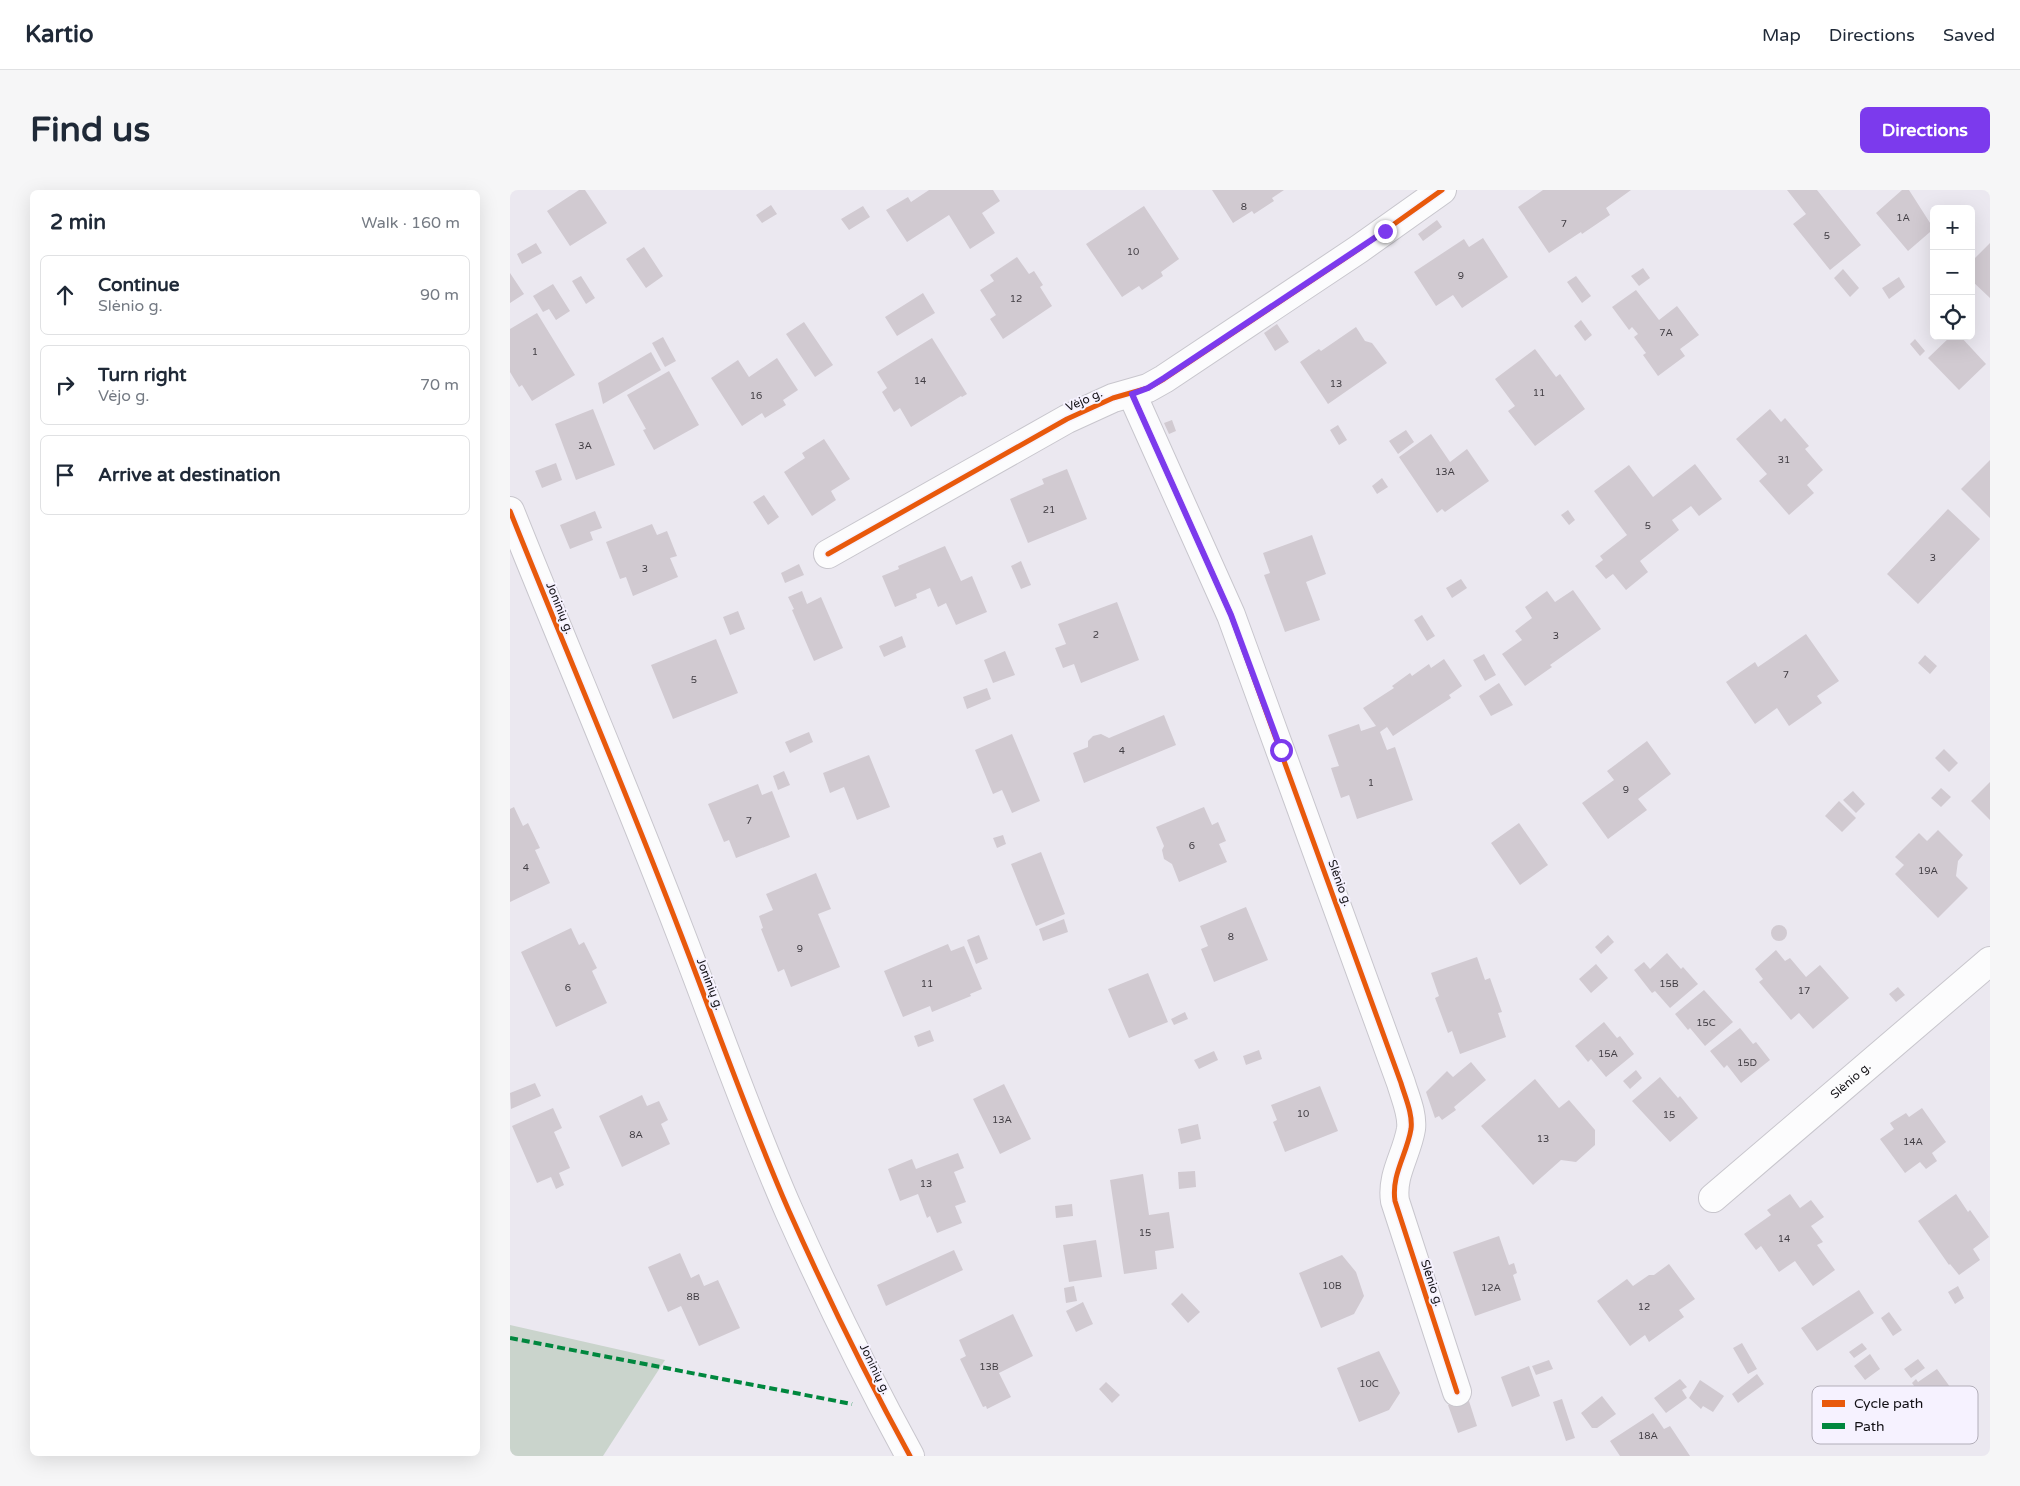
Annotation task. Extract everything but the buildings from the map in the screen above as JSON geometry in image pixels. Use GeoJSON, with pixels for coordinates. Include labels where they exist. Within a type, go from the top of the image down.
{"type":"FeatureCollection","features":[{"type":"Feature","properties":{"kind":"street","name":"Vėjo g."},"geometry":{"type":"LineString","coordinates":[[828,554],[1066,419],[1096,404],[1148,388],[1359,249],[1442,190]]}},
{"type":"Feature","properties":{"kind":"street","name":"Slėnio g."},"geometry":{"type":"LineString","coordinates":[[1132,394],[1231,615],[1401,1083],[1411,1118],[1411,1130],[1394,1182],[1395,1201],[1457,1392]]}},
{"type":"Feature","properties":{"kind":"street","name":"Joninių g."},"geometry":{"type":"LineString","coordinates":[[510,510],[567,654],[612,760],[788,1208],[874,1392],[910,1456]]}},
{"type":"Feature","properties":{"kind":"street","name":"Slėnio g."},"geometry":{"type":"LineString","coordinates":[[1713,1198],[1990,962]]}},
{"type":"Feature","properties":{"kind":"shaded area"},"geometry":{"type":"Polygon","coordinates":[[[510,1325],[665,1360],[603,1456],[510,1456],[510,1325]]]}},
{"type":"Feature","properties":{"kind":"marked path"},"geometry":{"type":"LineString","coordinates":[[510,1338],[852,1404]]}},
{"type":"Feature","properties":{"kind":"cycle path"},"geometry":{"type":"LineString","coordinates":[[828,554],[1067,419],[1113,398],[1148,388],[1164,379],[1359,249],[1442,190]]}},
{"type":"Feature","properties":{"kind":"cycle path"},"geometry":{"type":"LineString","coordinates":[[1132,394],[1231,615],[1401,1083],[1410,1112],[1411,1129],[1397,1173],[1394,1191],[1395,1201],[1457,1392]]}},
{"type":"Feature","properties":{"kind":"cycle path"},"geometry":{"type":"LineString","coordinates":[[510,511],[659,879],[774,1177],[832,1304],[910,1456]]}},
{"type":"Feature","properties":{"kind":"route"},"geometry":{"type":"LineString","coordinates":[[1281,750],[1231,615],[1132,394],[1148,388],[1164,378],[1385,231]]}}]}
